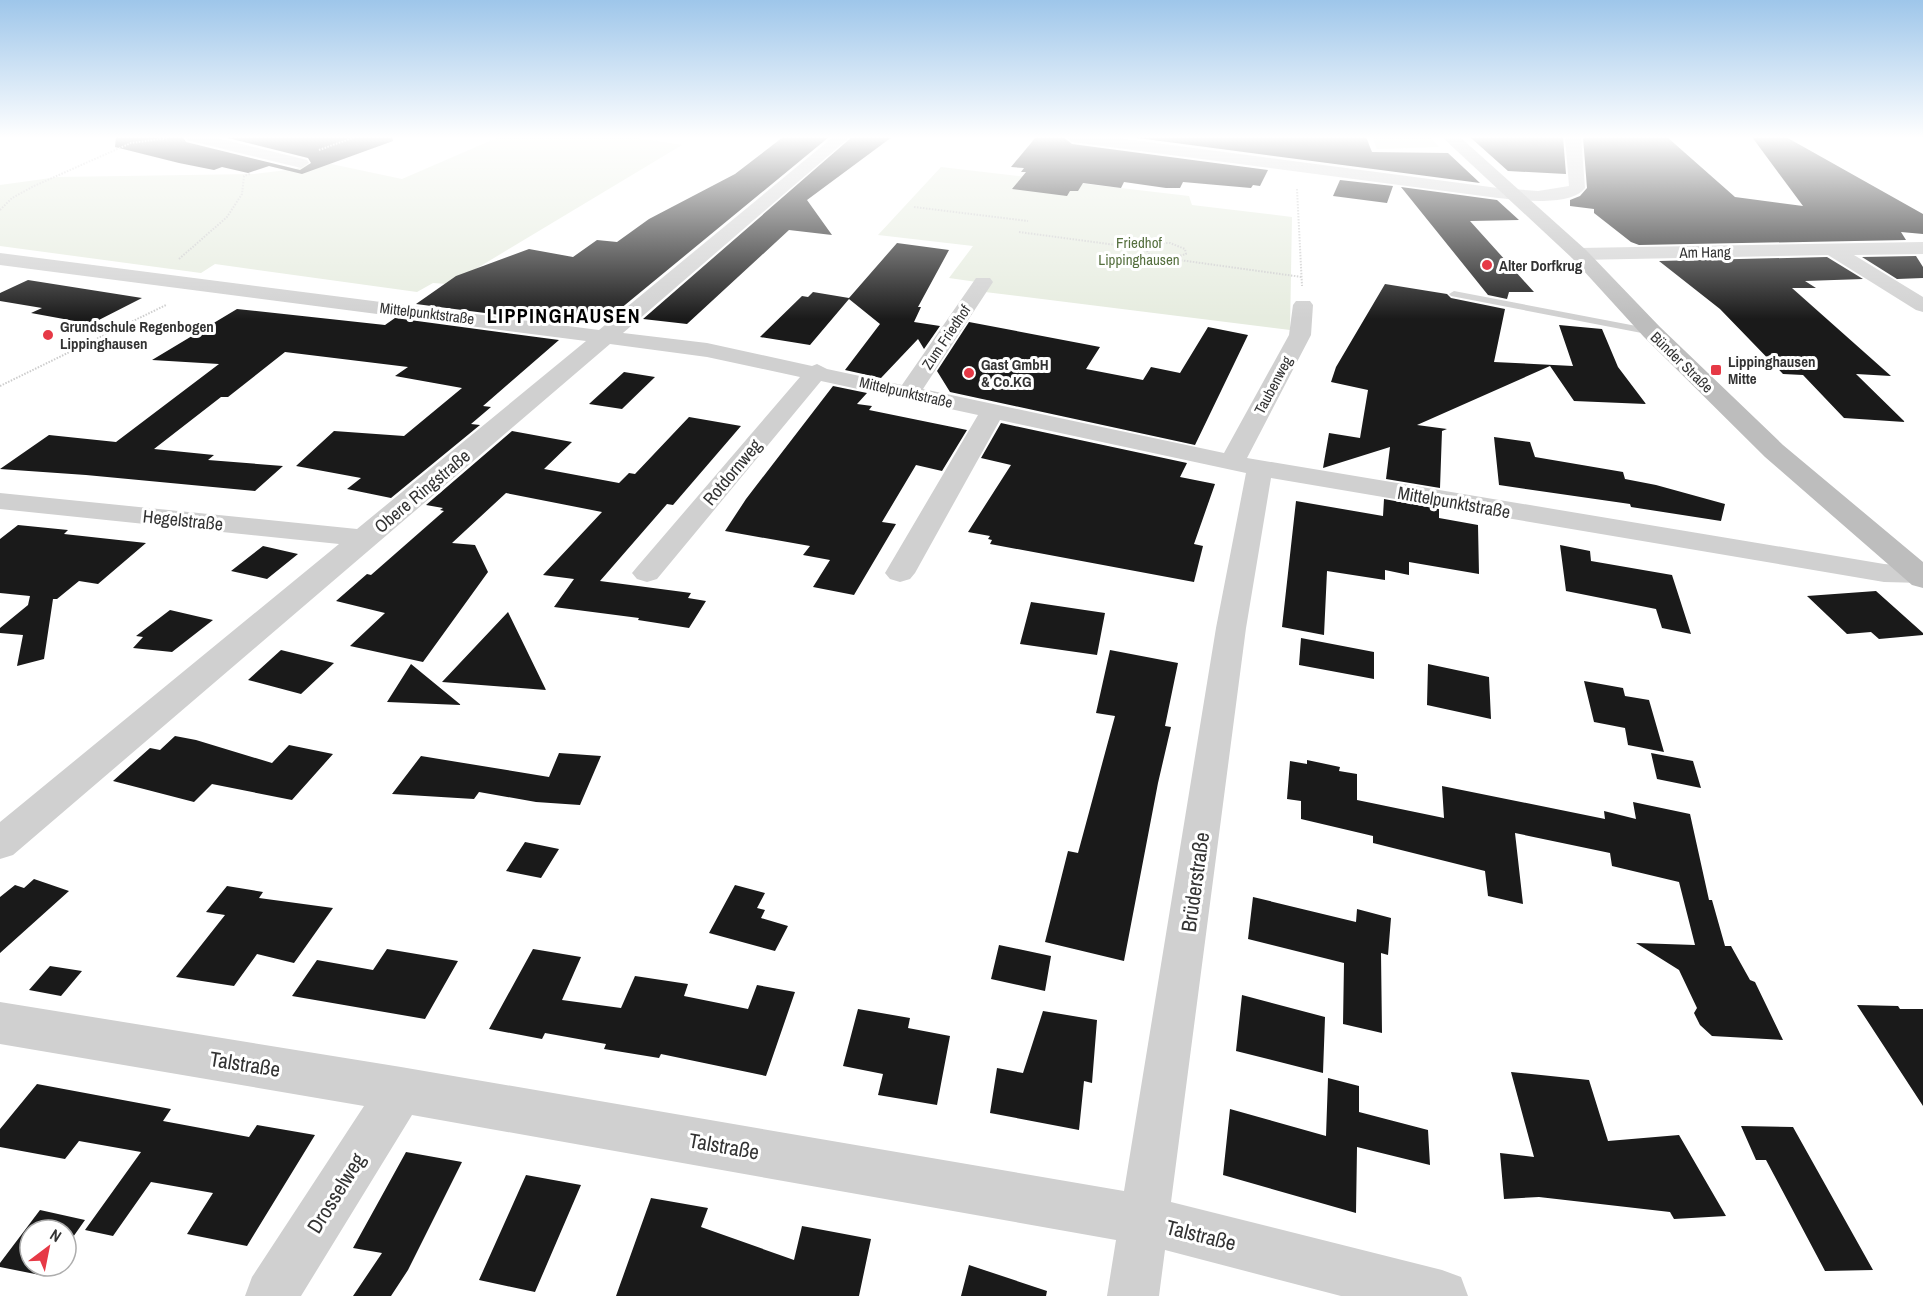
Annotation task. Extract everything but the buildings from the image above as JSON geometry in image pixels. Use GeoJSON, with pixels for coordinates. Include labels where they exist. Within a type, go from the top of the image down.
{"type":"FeatureCollection","features":[{"type":"Feature","properties":{"kind":"main road","name":"Bünder Straße"},"geometry":{"type":"LineString","coordinates":[[1515,197],[1579,254],[1652,332],[1774,452],[1920,573]]}},
{"type":"Feature","properties":{"kind":"street","name":"Obere Ringstraße"},"geometry":{"type":"LineString","coordinates":[[0,844],[771,197]]}},
{"type":"Feature","properties":{"kind":"street","name":"Am Hang"},"geometry":{"type":"LineString","coordinates":[[1579,254],[1923,248]]}},
{"type":"Feature","properties":{"kind":"street"},"geometry":{"type":"LineString","coordinates":[[1831,249],[1923,306]]}},
{"type":"Feature","properties":{"kind":"street","name":"Mittelpunktstraße"},"geometry":{"type":"LineString","coordinates":[[0,259],[707,350],[817,371],[992,412],[1246,465],[1861,570],[1920,573]]}},
{"type":"Feature","properties":{"kind":"street","name":"Zum Friedhof"},"geometry":{"type":"LineString","coordinates":[[909,392],[983,282]]}},
{"type":"Feature","properties":{"kind":"street","name":"Taubenweg"},"geometry":{"type":"LineString","coordinates":[[1246,465],[1300,335],[1302,305]]}},
{"type":"Feature","properties":{"kind":"street","name":"Rotdornweg"},"geometry":{"type":"LineString","coordinates":[[647,573],[817,371]]}},
{"type":"Feature","properties":{"kind":"street"},"geometry":{"type":"LineString","coordinates":[[900,573],[992,412]]}},
{"type":"Feature","properties":{"kind":"street","name":"Brüderstraße"},"geometry":{"type":"LineString","coordinates":[[1133,1296],[1231,628],[1246,465]]}},
{"type":"Feature","properties":{"kind":"street","name":"Hegelstraße"},"geometry":{"type":"LineString","coordinates":[[0,501],[366,538]]}},
{"type":"Feature","properties":{"kind":"street","name":"Talstraße"},"geometry":{"type":"LineString","coordinates":[[0,1023],[400,1089],[1145,1220],[1442,1296]]}},
{"type":"Feature","properties":{"kind":"street","name":"Drosselweg"},"geometry":{"type":"LineString","coordinates":[[271,1296],[400,1089]]}},
{"type":"Feature","properties":{"kind":"lane"},"geometry":{"type":"LineString","coordinates":[[1454,294],[1652,332]]}},
{"type":"Feature","properties":{"kind":"path"},"geometry":{"type":"LineString","coordinates":[[0,210],[13,197]]}},
{"type":"Feature","properties":{"kind":"path"},"geometry":{"type":"LineString","coordinates":[[154,278],[201,242],[227,217],[240,197]]}},
{"type":"Feature","properties":{"kind":"path"},"geometry":{"type":"LineString","coordinates":[[1298,197],[1302,305]]}},
{"type":"Feature","properties":{"kind":"path"},"geometry":{"type":"LineString","coordinates":[[914,207],[1028,221]]}},
{"type":"Feature","properties":{"kind":"path"},"geometry":{"type":"LineString","coordinates":[[1019,232],[1146,249],[1153,256],[1302,277]]}},
{"type":"Feature","properties":{"kind":"path"},"geometry":{"type":"LineString","coordinates":[[1146,249],[1152,244],[1163,243],[1185,249],[1187,252],[1173,259]]}},
{"type":"Feature","properties":{"kind":"path"},"geometry":{"type":"LineString","coordinates":[[0,386],[207,285]]}},
{"type":"Feature","properties":{"kind":"green space"},"geometry":{"type":"Polygon","coordinates":[[[0,197],[595,197],[469,273],[447,284],[433,283],[417,292],[215,264],[201,273],[0,246],[0,197]]]}},
{"type":"Feature","properties":{"kind":"green space","name":"Friedhof Lippinghausen"},"geometry":{"type":"Polygon","coordinates":[[[913,197],[1189,197],[1192,205],[1292,217],[1290,330],[985,292],[991,284],[949,278],[973,246],[878,235],[913,197]]]}},
{"type":"Feature","properties":{"kind":"place","name":"Alter Dorfkrug"},"geometry":{"type":"Point","coordinates":[1487,265]}},
{"type":"Feature","properties":{"kind":"place","name":"Grundschule Regenbogen Lippinghausen"},"geometry":{"type":"Point","coordinates":[48,335]}},
{"type":"Feature","properties":{"kind":"place","name":"Lippinghausen Mitte"},"geometry":{"type":"Point","coordinates":[1716,370]}},
{"type":"Feature","properties":{"kind":"place","name":"Gast GmbH & Co.KG"},"geometry":{"type":"Point","coordinates":[969,373]}},
{"type":"Feature","properties":{"kind":"district","name":"LIPPINGHAUSEN"},"geometry":{"type":"Point","coordinates":[564,315]}}]}
